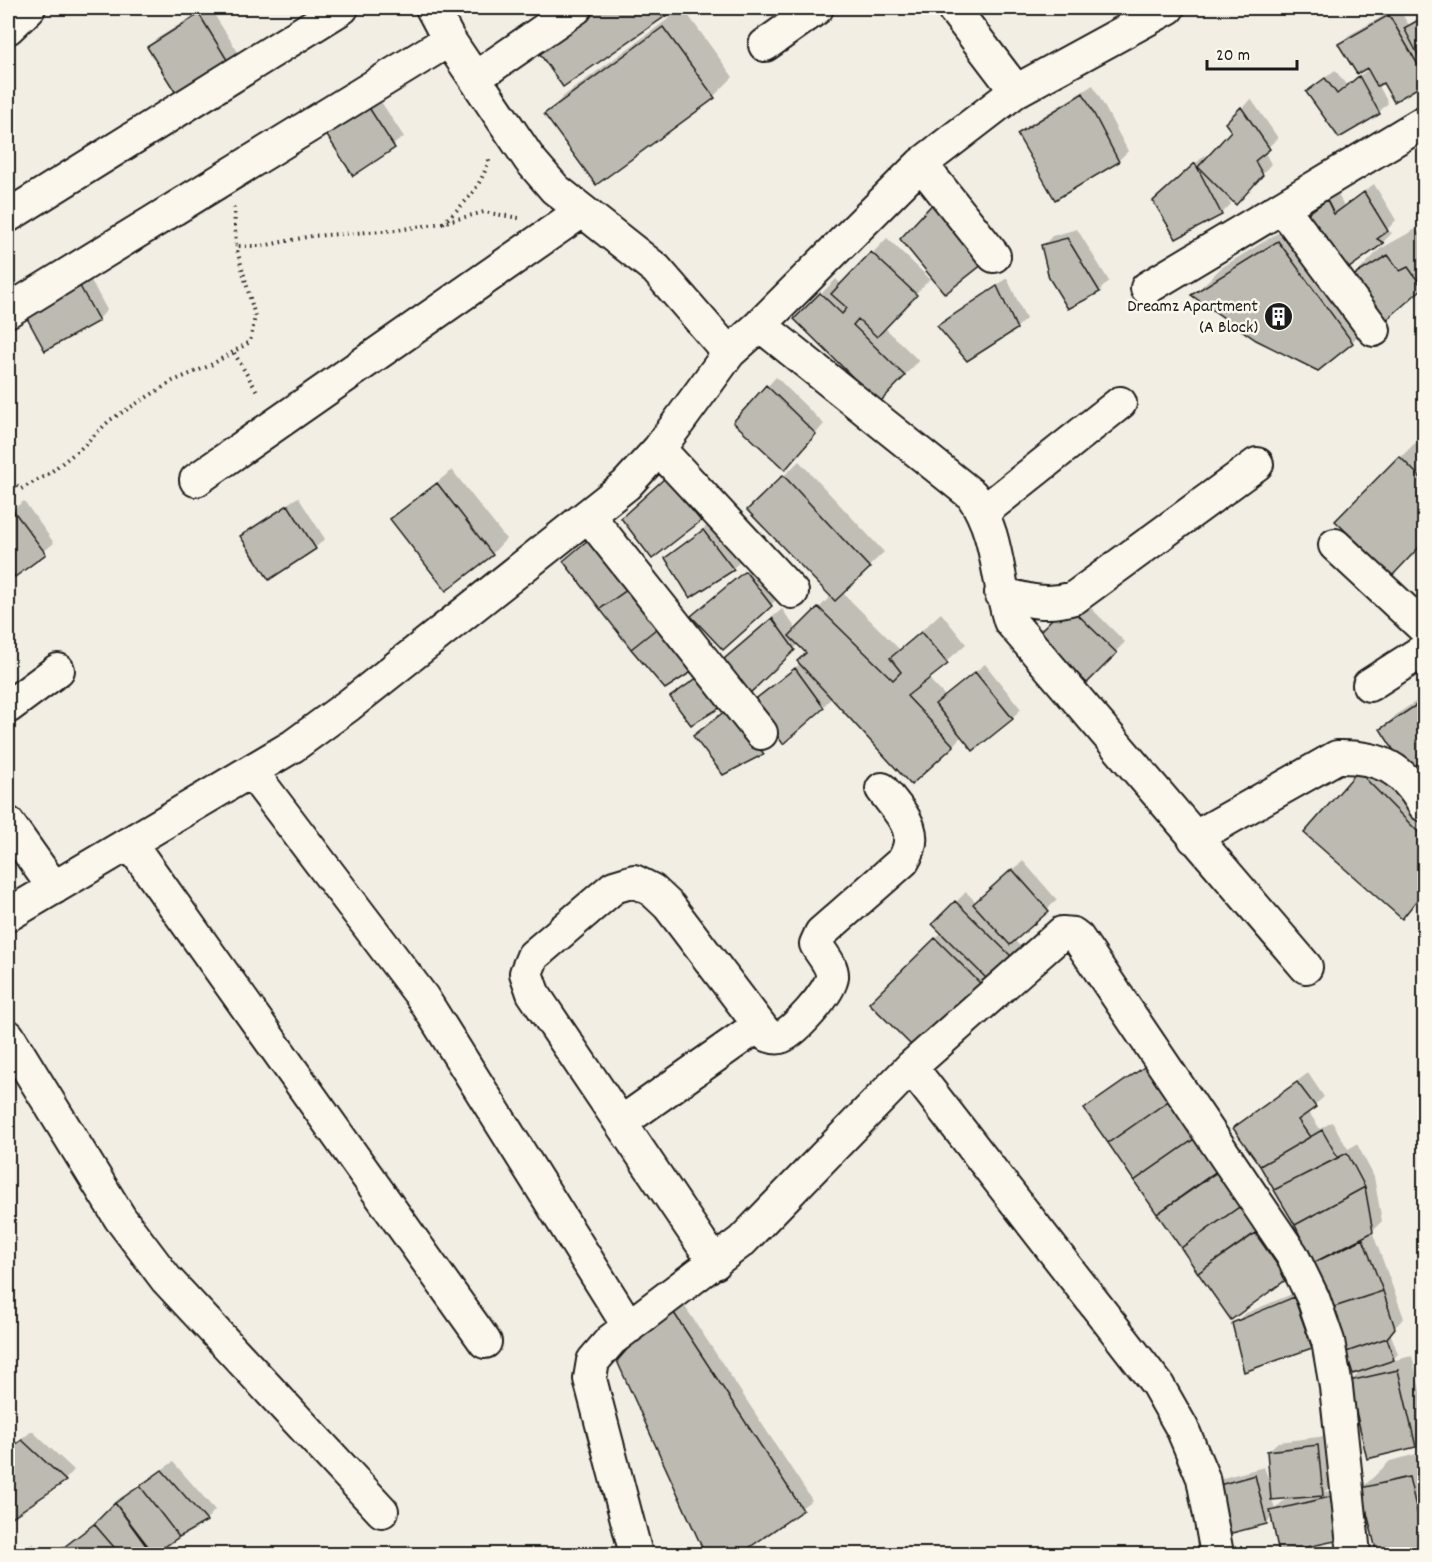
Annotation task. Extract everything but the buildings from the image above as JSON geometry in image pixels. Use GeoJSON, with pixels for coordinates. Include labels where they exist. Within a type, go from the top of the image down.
{"type":"FeatureCollection","features":[{"type":"Feature","properties":{"kind":"street"},"geometry":{"type":"LineString","coordinates":[[8,27],[28,8]]}},
{"type":"Feature","properties":{"kind":"street"},"geometry":{"type":"LineString","coordinates":[[8,216],[342,8]]}},
{"type":"Feature","properties":{"kind":"street"},"geometry":{"type":"LineString","coordinates":[[432,8],[449,40],[513,134],[555,189],[572,218],[656,269],[729,352]]}},
{"type":"Feature","properties":{"kind":"street"},"geometry":{"type":"LineString","coordinates":[[475,78],[576,8]]}},
{"type":"Feature","properties":{"kind":"street"},"geometry":{"type":"LineString","coordinates":[[765,45],[817,8]]}},
{"type":"Feature","properties":{"kind":"street"},"geometry":{"type":"LineString","coordinates":[[953,8],[1016,91]]}},
{"type":"Feature","properties":{"kind":"street"},"geometry":{"type":"LineString","coordinates":[[8,915],[293,746],[349,705],[626,485],[659,449],[729,352],[760,325],[921,164],[1016,91],[1150,12]]}},
{"type":"Feature","properties":{"kind":"street"},"geometry":{"type":"LineString","coordinates":[[8,311],[449,40]]}},
{"type":"Feature","properties":{"kind":"street"},"geometry":{"type":"LineString","coordinates":[[1147,288],[1425,122]]}},
{"type":"Feature","properties":{"kind":"street"},"geometry":{"type":"LineString","coordinates":[[921,164],[994,256]]}},
{"type":"Feature","properties":{"kind":"street"},"geometry":{"type":"LineString","coordinates":[[1283,208],[1374,330]]}},
{"type":"Feature","properties":{"kind":"street"},"geometry":{"type":"LineString","coordinates":[[196,480],[572,218]]}},
{"type":"Feature","properties":{"kind":"street"},"geometry":{"type":"LineString","coordinates":[[760,325],[972,495],[991,529],[1001,594],[1010,621],[1306,968]]}},
{"type":"Feature","properties":{"kind":"street"},"geometry":{"type":"LineString","coordinates":[[983,512],[1120,403]]}},
{"type":"Feature","properties":{"kind":"street"},"geometry":{"type":"LineString","coordinates":[[659,449],[792,592]]}},
{"type":"Feature","properties":{"kind":"street"},"geometry":{"type":"LineString","coordinates":[[1001,594],[1035,604],[1056,603],[1074,598],[1257,464]]}},
{"type":"Feature","properties":{"kind":"street"},"geometry":{"type":"LineString","coordinates":[[588,515],[761,733]]}},
{"type":"Feature","properties":{"kind":"street"},"geometry":{"type":"LineString","coordinates":[[1335,545],[1425,628]]}},
{"type":"Feature","properties":{"kind":"street"},"geometry":{"type":"LineString","coordinates":[[1369,685],[1425,650]]}},
{"type":"Feature","properties":{"kind":"street"},"geometry":{"type":"LineString","coordinates":[[8,707],[58,670]]}},
{"type":"Feature","properties":{"kind":"street"},"geometry":{"type":"LineString","coordinates":[[1194,838],[1337,757],[1364,756],[1393,768],[1415,789],[1425,805]]}},
{"type":"Feature","properties":{"kind":"street"},"geometry":{"type":"LineString","coordinates":[[251,771],[423,998],[629,1327]]}},
{"type":"Feature","properties":{"kind":"street"},"geometry":{"type":"LineString","coordinates":[[715,1263],[533,993],[526,973],[533,956],[614,887],[633,881],[652,890],[669,906],[767,1035],[778,1038],[787,1035],[826,993],[832,978],[831,967],[816,944],[821,933],[903,861],[912,847],[911,832],[882,789]]}},
{"type":"Feature","properties":{"kind":"street"},"geometry":{"type":"LineString","coordinates":[[8,823],[54,888]]}},
{"type":"Feature","properties":{"kind":"street"},"geometry":{"type":"LineString","coordinates":[[130,843],[485,1342]]}},
{"type":"Feature","properties":{"kind":"street"},"geometry":{"type":"LineString","coordinates":[[636,1554],[590,1379],[593,1361],[611,1340],[715,1263],[775,1210],[911,1067],[1053,938],[1062,933],[1072,934],[1078,938],[1292,1255],[1312,1298],[1328,1341],[1336,1387],[1354,1554]]}},
{"type":"Feature","properties":{"kind":"street"},"geometry":{"type":"LineString","coordinates":[[622,1122],[759,1025]]}},
{"type":"Feature","properties":{"kind":"street"},"geometry":{"type":"LineString","coordinates":[[8,1036],[114,1209],[166,1279],[382,1511]]}},
{"type":"Feature","properties":{"kind":"street"},"geometry":{"type":"LineString","coordinates":[[911,1067],[1157,1384],[1182,1428],[1203,1478],[1217,1554]]}},
{"type":"Feature","properties":{"kind":"path"},"geometry":{"type":"LineString","coordinates":[[442,224],[472,196],[484,175],[492,151],[513,134]]}},
{"type":"Feature","properties":{"kind":"path"},"geometry":{"type":"LineString","coordinates":[[8,477],[21,489],[39,480],[80,449],[110,420],[173,381],[234,353],[249,342],[255,316],[236,246],[234,207],[225,187],[232,174]]}},
{"type":"Feature","properties":{"kind":"path"},"geometry":{"type":"LineString","coordinates":[[236,246],[262,246],[312,236],[442,224],[484,212],[572,218]]}},
{"type":"Feature","properties":{"kind":"path"},"geometry":{"type":"LineString","coordinates":[[234,353],[258,393]]}},
{"type":"Feature","properties":{"kind":"place","name":"Dreamz Apartment (A Block)"},"geometry":{"type":"Point","coordinates":[1279,317]}}]}
